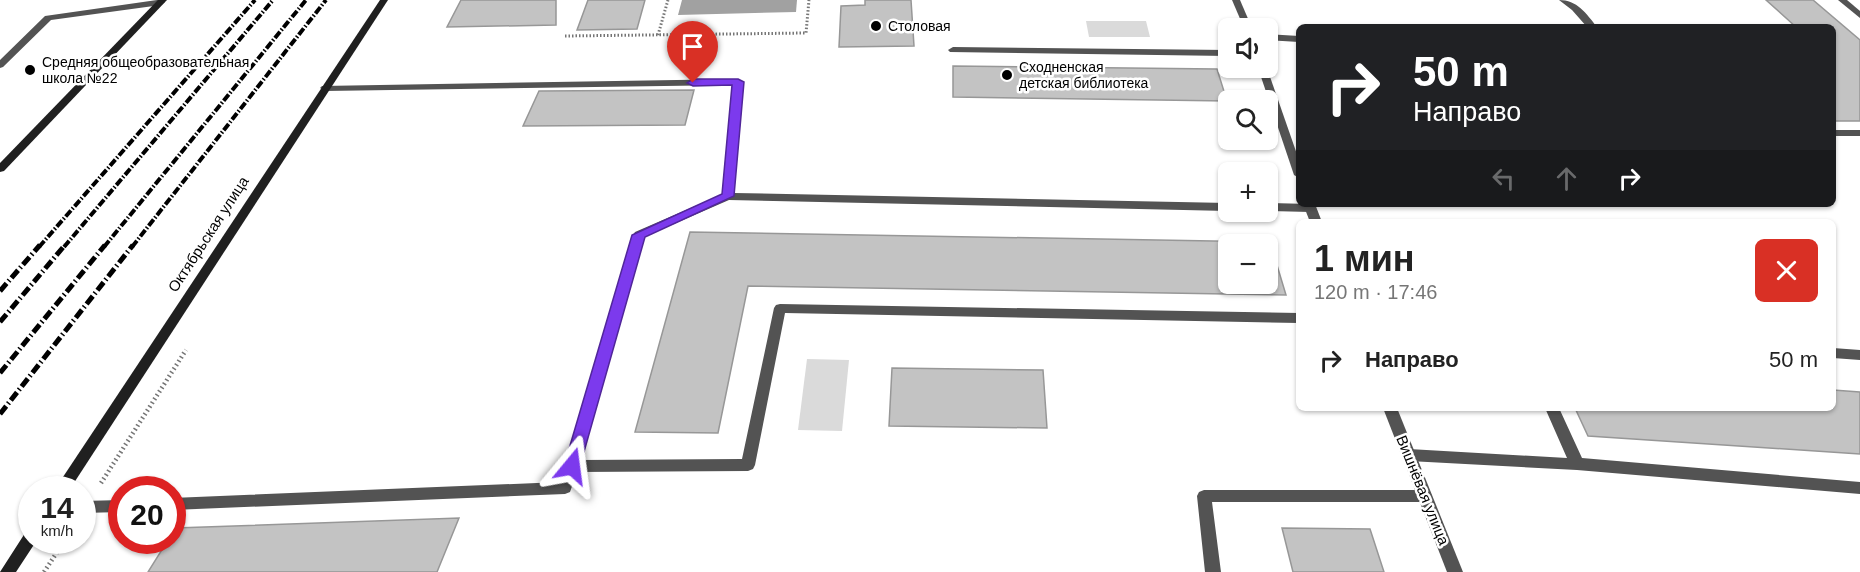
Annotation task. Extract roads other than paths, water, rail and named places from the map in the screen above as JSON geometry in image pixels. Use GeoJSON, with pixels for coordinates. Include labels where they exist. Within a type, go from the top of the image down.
{"type":"FeatureCollection","features":[{"type":"Feature","properties":{"kind":"street","name":"Октябрьская улица"},"geometry":{"type":"LineString","coordinates":[[71,476],[384,0]]}},
{"type":"Feature","properties":{"kind":"street"},"geometry":{"type":"LineString","coordinates":[[1236,0],[1244,18]]}},
{"type":"Feature","properties":{"kind":"street"},"geometry":{"type":"LineString","coordinates":[[1563,0],[1575,8],[1589,24]]}},
{"type":"Feature","properties":{"kind":"street"},"geometry":{"type":"LineString","coordinates":[[1842,0],[1860,15]]}},
{"type":"Feature","properties":{"kind":"street"},"geometry":{"type":"LineString","coordinates":[[0,65],[48,18],[162,1]]}},
{"type":"Feature","properties":{"kind":"street"},"geometry":{"type":"LineString","coordinates":[[0,169],[162,1]]}},
{"type":"Feature","properties":{"kind":"street"},"geometry":{"type":"LineString","coordinates":[[1278,38],[1296,39]]}},
{"type":"Feature","properties":{"kind":"street"},"geometry":{"type":"LineString","coordinates":[[953,50],[1218,54]]}},
{"type":"Feature","properties":{"kind":"street"},"geometry":{"type":"LineString","coordinates":[[1265,78],[1296,166]]}},
{"type":"Feature","properties":{"kind":"street"},"geometry":{"type":"LineString","coordinates":[[325,88],[738,82],[728,196]]}},
{"type":"Feature","properties":{"kind":"street"},"geometry":{"type":"LineString","coordinates":[[1836,133],[1860,133]]}},
{"type":"Feature","properties":{"kind":"street"},"geometry":{"type":"LineString","coordinates":[[186,503],[565,488],[639,235],[728,196],[1218,207]]}},
{"type":"Feature","properties":{"kind":"street"},"geometry":{"type":"LineString","coordinates":[[1278,207],[1296,206]]}},
{"type":"Feature","properties":{"kind":"street"},"geometry":{"type":"LineString","coordinates":[[572,466],[748,465],[780,308],[1296,318]]}},
{"type":"Feature","properties":{"kind":"street"},"geometry":{"type":"LineString","coordinates":[[1836,353],[1860,355]]}},
{"type":"Feature","properties":{"kind":"street","name":"Вишнёвая улица"},"geometry":{"type":"LineString","coordinates":[[1391,411],[1455,572]]}},
{"type":"Feature","properties":{"kind":"street"},"geometry":{"type":"LineString","coordinates":[[1553,411],[1577,464]]}},
{"type":"Feature","properties":{"kind":"street"},"geometry":{"type":"LineString","coordinates":[[1409,455],[1577,464],[1860,488]]}},
{"type":"Feature","properties":{"kind":"street"},"geometry":{"type":"LineString","coordinates":[[1213,572],[1204,496],[1425,496]]}},
{"type":"Feature","properties":{"kind":"street"},"geometry":{"type":"LineString","coordinates":[[7,572],[19,554]]}},
{"type":"Feature","properties":{"kind":"railway"},"geometry":{"type":"LineString","coordinates":[[39,247],[255,0]]}},
{"type":"Feature","properties":{"kind":"railway"},"geometry":{"type":"LineString","coordinates":[[64,247],[273,0]]}},
{"type":"Feature","properties":{"kind":"railway"},"geometry":{"type":"LineString","coordinates":[[104,247],[306,0]]}},
{"type":"Feature","properties":{"kind":"railway"},"geometry":{"type":"LineString","coordinates":[[132,247],[326,0]]}},
{"type":"Feature","properties":{"kind":"railway"},"geometry":{"type":"LineString","coordinates":[[0,291],[40,245]]}},
{"type":"Feature","properties":{"kind":"railway"},"geometry":{"type":"LineString","coordinates":[[0,322],[65,245]]}},
{"type":"Feature","properties":{"kind":"railway"},"geometry":{"type":"LineString","coordinates":[[0,373],[105,245]]}},
{"type":"Feature","properties":{"kind":"railway"},"geometry":{"type":"LineString","coordinates":[[0,414],[133,245]]}},
{"type":"Feature","properties":{"kind":"place","name":"Столовая"},"geometry":{"type":"Point","coordinates":[876,26]}},
{"type":"Feature","properties":{"kind":"place","name":"Средняя общеобразовательная школа №22"},"geometry":{"type":"Point","coordinates":[30,70]}},
{"type":"Feature","properties":{"kind":"place","name":"Сходненская детская библиотека"},"geometry":{"type":"Point","coordinates":[1007,75]}}]}
